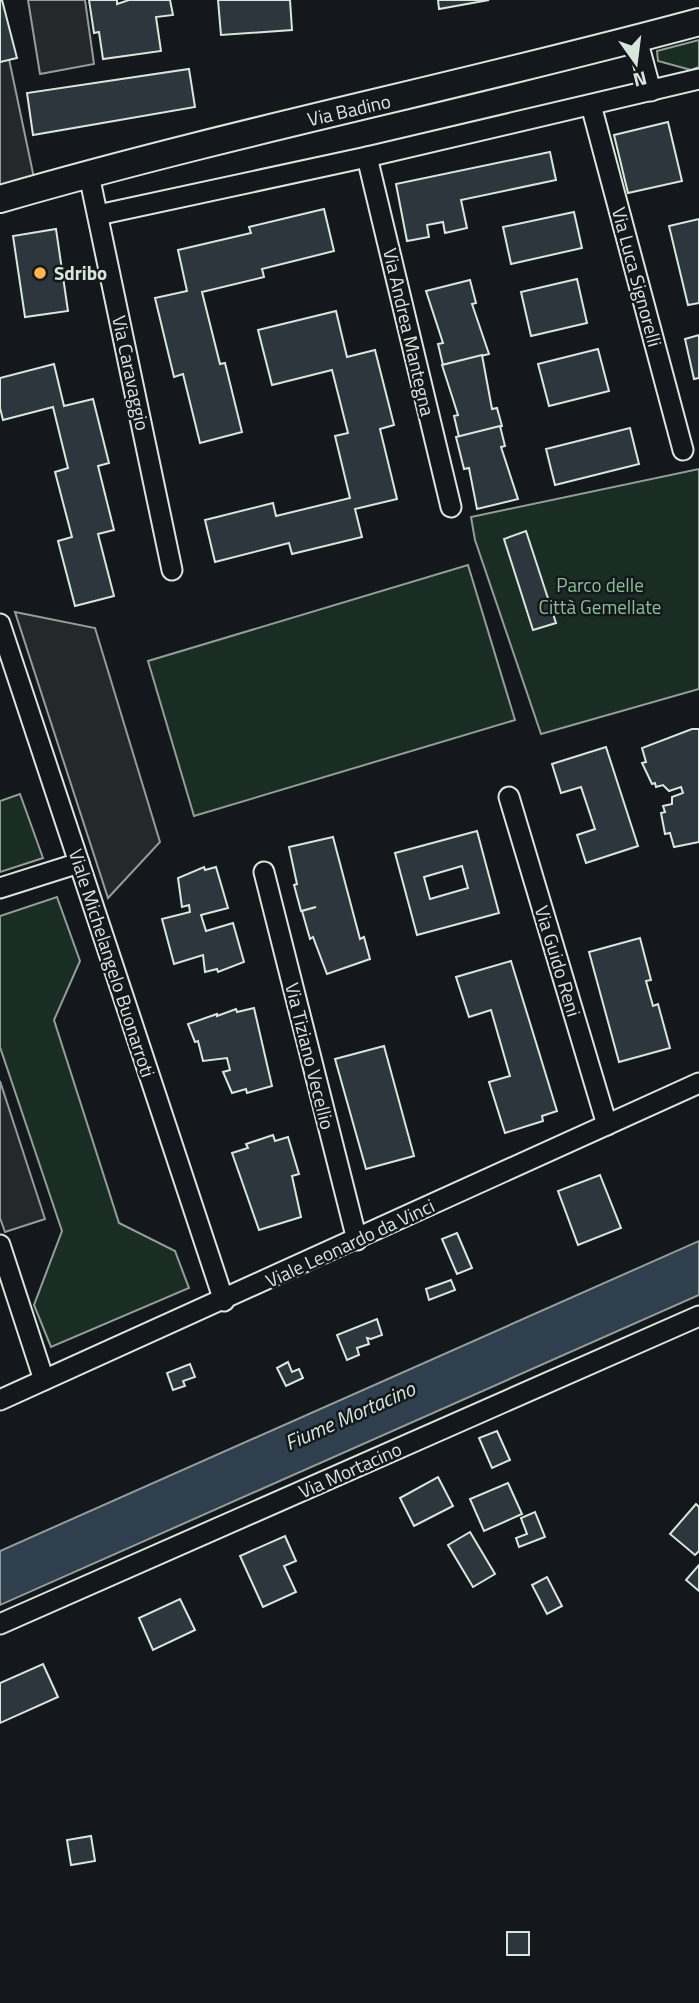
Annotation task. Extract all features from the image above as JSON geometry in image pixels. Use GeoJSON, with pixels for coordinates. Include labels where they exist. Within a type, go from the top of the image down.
{"type":"FeatureCollection","features":[{"type":"Feature","properties":{"kind":"street","name":"Via Badino"},"geometry":{"type":"LineString","coordinates":[[0,200],[89,175],[699,22]]}},
{"type":"Feature","properties":{"kind":"street"},"geometry":{"type":"LineString","coordinates":[[637,39],[651,91]]}},
{"type":"Feature","properties":{"kind":"street"},"geometry":{"type":"LineString","coordinates":[[98,215],[367,157],[699,79]]}},
{"type":"Feature","properties":{"kind":"street","name":"Via Luca Signorelli"},"geometry":{"type":"LineString","coordinates":[[591,105],[683,450]]}},
{"type":"Feature","properties":{"kind":"street","name":"Via Andrea Mantegna"},"geometry":{"type":"LineString","coordinates":[[367,157],[451,507]]}},
{"type":"Feature","properties":{"kind":"street","name":"Via Caravaggio"},"geometry":{"type":"LineString","coordinates":[[89,175],[172,570]]}},
{"type":"Feature","properties":{"kind":"street","name":"Viale Michelangelo Buonarroti"},"geometry":{"type":"LineString","coordinates":[[0,624],[224,1301]]}},
{"type":"Feature","properties":{"kind":"street","name":"Via Guido Reni"},"geometry":{"type":"LineString","coordinates":[[509,797],[607,1125]]}},
{"type":"Feature","properties":{"kind":"street"},"geometry":{"type":"LineString","coordinates":[[0,888],[79,863]]}},
{"type":"Feature","properties":{"kind":"street","name":"Via Tiziano Vecellio"},"geometry":{"type":"LineString","coordinates":[[264,872],[357,1240]]}},
{"type":"Feature","properties":{"kind":"street","name":"Viale Leonardo da Vinci"},"geometry":{"type":"LineString","coordinates":[[0,1400],[224,1301],[699,1083]]}},
{"type":"Feature","properties":{"kind":"street"},"geometry":{"type":"LineString","coordinates":[[0,1245],[44,1380]]}},
{"type":"Feature","properties":{"kind":"street","name":"Via Mortacino"},"geometry":{"type":"LineString","coordinates":[[0,1624],[699,1316]]}},
{"type":"Feature","properties":{"kind":"green space"},"geometry":{"type":"Polygon","coordinates":[[[699,40],[699,67],[691,70],[658,61],[657,51],[699,40]]]}},
{"type":"Feature","properties":{"kind":"green space","name":"Parco delle Città Gemellate"},"geometry":{"type":"Polygon","coordinates":[[[699,469],[699,689],[541,734],[475,540],[471,517],[699,469]]]}},
{"type":"Feature","properties":{"kind":"green space"},"geometry":{"type":"Polygon","coordinates":[[[468,565],[515,720],[194,816],[148,661],[468,565]]]}},
{"type":"Feature","properties":{"kind":"green space"},"geometry":{"type":"Polygon","coordinates":[[[20,794],[43,858],[0,872],[0,801],[20,794]]]}},
{"type":"Feature","properties":{"kind":"green space"},"geometry":{"type":"Polygon","coordinates":[[[57,897],[80,961],[54,1020],[119,1223],[175,1251],[189,1288],[51,1347],[34,1305],[62,1231],[0,1047],[0,916],[57,897]]]}},
{"type":"Feature","properties":{"kind":"shaded area"},"geometry":{"type":"Polygon","coordinates":[[[28,0],[85,0],[94,64],[40,74],[28,0]]]}},
{"type":"Feature","properties":{"kind":"shaded area"},"geometry":{"type":"Polygon","coordinates":[[[9,59],[34,178],[0,188],[0,62],[9,59]]]}},
{"type":"Feature","properties":{"kind":"shaded area"},"geometry":{"type":"Polygon","coordinates":[[[15,612],[95,628],[160,842],[108,898],[15,612]]]}},
{"type":"Feature","properties":{"kind":"shaded area"},"geometry":{"type":"Polygon","coordinates":[[[0,1081],[45,1219],[5,1232],[0,1218],[0,1081]]]}},
{"type":"Feature","properties":{"kind":"water","name":"Fiume Mortacino"},"geometry":{"type":"Polygon","coordinates":[[[699,1241],[699,1295],[0,1605],[0,1551],[699,1241]]]}},
{"type":"Feature","properties":{"kind":"building"},"geometry":{"type":"Polygon","coordinates":[[[2,0],[17,58],[0,62],[0,1],[2,0]]]}},
{"type":"Feature","properties":{"kind":"building"},"geometry":{"type":"Polygon","coordinates":[[[89,0],[117,0],[117,4],[129,0],[170,0],[173,15],[156,17],[161,51],[103,59],[99,32],[94,33],[89,0]]]}},
{"type":"Feature","properties":{"kind":"building"},"geometry":{"type":"Polygon","coordinates":[[[218,0],[290,0],[292,30],[221,35],[218,0]]]}},
{"type":"Feature","properties":{"kind":"building"},"geometry":{"type":"Polygon","coordinates":[[[438,0],[489,0],[439,9],[438,0]]]}},
{"type":"Feature","properties":{"kind":"building"},"geometry":{"type":"Polygon","coordinates":[[[189,69],[195,107],[33,135],[27,93],[189,69]]]}},
{"type":"Feature","properties":{"kind":"building"},"geometry":{"type":"Polygon","coordinates":[[[668,122],[682,181],[628,193],[614,135],[668,122]]]}},
{"type":"Feature","properties":{"kind":"building"},"geometry":{"type":"Polygon","coordinates":[[[550,152],[556,180],[461,200],[467,228],[445,233],[443,222],[427,225],[429,237],[407,241],[396,184],[550,152]]]}},
{"type":"Feature","properties":{"kind":"building"},"geometry":{"type":"Polygon","coordinates":[[[324,209],[334,251],[262,269],[264,277],[202,292],[220,364],[225,363],[242,432],[200,443],[183,374],[174,377],[155,298],[187,291],[178,250],[251,233],[249,227],[324,209]]]}},
{"type":"Feature","properties":{"kind":"building"},"geometry":{"type":"Polygon","coordinates":[[[574,212],[582,248],[511,264],[503,227],[574,212]]]}},
{"type":"Feature","properties":{"kind":"building"},"geometry":{"type":"Polygon","coordinates":[[[699,219],[699,303],[688,305],[669,226],[699,219]]]}},
{"type":"Feature","properties":{"kind":"building"},"geometry":{"type":"Polygon","coordinates":[[[56,229],[68,311],[25,317],[13,236],[56,229]]]}},
{"type":"Feature","properties":{"kind":"building"},"geometry":{"type":"Polygon","coordinates":[[[577,279],[587,323],[531,336],[521,292],[577,279]]]}},
{"type":"Feature","properties":{"kind":"building"},"geometry":{"type":"Polygon","coordinates":[[[470,280],[476,303],[472,304],[489,354],[443,365],[438,344],[443,343],[426,291],[470,280]]]}},
{"type":"Feature","properties":{"kind":"building"},"geometry":{"type":"Polygon","coordinates":[[[336,311],[347,357],[375,350],[394,425],[380,429],[397,499],[355,509],[362,537],[292,554],[289,543],[215,562],[205,520],[273,503],[276,516],[350,498],[335,436],[348,433],[332,370],[272,385],[258,330],[336,311]]]}},
{"type":"Feature","properties":{"kind":"building"},"geometry":{"type":"Polygon","coordinates":[[[699,335],[699,378],[694,379],[685,339],[699,335]]]}},
{"type":"Feature","properties":{"kind":"building"},"geometry":{"type":"Polygon","coordinates":[[[598,349],[609,391],[549,406],[538,364],[598,349]]]}},
{"type":"Feature","properties":{"kind":"building"},"geometry":{"type":"Polygon","coordinates":[[[482,355],[492,409],[497,408],[502,426],[459,437],[454,416],[458,415],[442,365],[482,355]]]}},
{"type":"Feature","properties":{"kind":"building"},"geometry":{"type":"Polygon","coordinates":[[[54,364],[64,406],[93,399],[109,463],[98,466],[114,530],[98,534],[114,596],[75,606],[58,541],[72,537],[55,472],[68,468],[53,407],[3,420],[0,408],[0,378],[54,364]]]}},
{"type":"Feature","properties":{"kind":"building"},"geometry":{"type":"Polygon","coordinates":[[[500,426],[505,446],[501,447],[518,499],[477,509],[469,468],[464,469],[456,437],[500,426]]]}},
{"type":"Feature","properties":{"kind":"building"},"geometry":{"type":"Polygon","coordinates":[[[630,428],[639,464],[555,485],[546,449],[630,428]]]}},
{"type":"Feature","properties":{"kind":"building"},"geometry":{"type":"Polygon","coordinates":[[[526,531],[556,623],[533,630],[504,539],[526,531]]]}},
{"type":"Feature","properties":{"kind":"building"},"geometry":{"type":"Polygon","coordinates":[[[692,729],[699,729],[699,842],[674,847],[670,833],[665,834],[661,813],[665,812],[663,806],[672,804],[672,797],[683,793],[681,787],[669,791],[663,785],[656,787],[655,783],[652,784],[642,763],[646,762],[642,748],[692,729]]]}},
{"type":"Feature","properties":{"kind":"building"},"geometry":{"type":"Polygon","coordinates":[[[606,747],[638,846],[586,863],[577,835],[595,829],[581,787],[561,793],[552,764],[606,747]]]}},
{"type":"Feature","properties":{"kind":"building"},"geometry":{"type":"Polygon","coordinates":[[[477,831],[499,913],[417,935],[395,853],[477,831]],[[462,866],[424,877],[430,899],[468,888],[462,866]]]}},
{"type":"Feature","properties":{"kind":"building"},"geometry":{"type":"Polygon","coordinates":[[[333,837],[360,939],[364,937],[370,959],[327,974],[313,937],[310,939],[302,911],[316,907],[301,911],[289,847],[333,837]]]}},
{"type":"Feature","properties":{"kind":"building"},"geometry":{"type":"Polygon","coordinates":[[[204,867],[205,870],[216,867],[228,908],[201,915],[206,931],[233,923],[244,962],[218,972],[217,969],[205,972],[203,955],[174,964],[162,919],[190,912],[189,905],[182,907],[178,878],[204,867]]]}},
{"type":"Feature","properties":{"kind":"building"},"geometry":{"type":"Polygon","coordinates":[[[640,938],[651,980],[646,981],[653,1006],[658,1004],[670,1048],[619,1062],[589,952],[640,938]]]}},
{"type":"Feature","properties":{"kind":"building"},"geometry":{"type":"Polygon","coordinates":[[[511,961],[557,1111],[542,1116],[543,1121],[505,1133],[489,1082],[510,1076],[491,1010],[469,1017],[456,977],[511,961]]]}},
{"type":"Feature","properties":{"kind":"building"},"geometry":{"type":"Polygon","coordinates":[[[254,1008],[272,1086],[247,1093],[246,1089],[232,1093],[223,1072],[230,1070],[227,1058],[203,1061],[198,1041],[195,1042],[188,1024],[236,1009],[237,1012],[254,1008]]]}},
{"type":"Feature","properties":{"kind":"building"},"geometry":{"type":"Polygon","coordinates":[[[384,1046],[414,1156],[366,1169],[335,1059],[384,1046]]]}},
{"type":"Feature","properties":{"kind":"building"},"geometry":{"type":"Polygon","coordinates":[[[273,1135],[275,1141],[288,1137],[299,1174],[292,1176],[301,1217],[259,1230],[232,1153],[248,1148],[246,1144],[273,1135]]]}},
{"type":"Feature","properties":{"kind":"building"},"geometry":{"type":"Polygon","coordinates":[[[600,1175],[621,1228],[578,1245],[558,1191],[600,1175]]]}},
{"type":"Feature","properties":{"kind":"building"},"geometry":{"type":"Polygon","coordinates":[[[457,1233],[472,1268],[457,1274],[442,1239],[457,1233]]]}},
{"type":"Feature","properties":{"kind":"building"},"geometry":{"type":"Polygon","coordinates":[[[451,1280],[455,1290],[429,1300],[426,1289],[451,1280]]]}},
{"type":"Feature","properties":{"kind":"building"},"geometry":{"type":"Polygon","coordinates":[[[377,1319],[382,1335],[367,1338],[369,1344],[357,1348],[359,1355],[347,1360],[337,1335],[377,1319]]]}},
{"type":"Feature","properties":{"kind":"building"},"geometry":{"type":"Polygon","coordinates":[[[288,1362],[292,1372],[299,1369],[303,1378],[286,1386],[277,1368],[288,1362]]]}},
{"type":"Feature","properties":{"kind":"building"},"geometry":{"type":"Polygon","coordinates":[[[190,1364],[195,1377],[183,1381],[185,1386],[173,1390],[167,1373],[190,1364]]]}},
{"type":"Feature","properties":{"kind":"building"},"geometry":{"type":"Polygon","coordinates":[[[497,1431],[510,1460],[492,1468],[479,1438],[497,1431]]]}},
{"type":"Feature","properties":{"kind":"building"},"geometry":{"type":"Polygon","coordinates":[[[438,1477],[453,1506],[414,1526],[400,1498],[438,1477]]]}},
{"type":"Feature","properties":{"kind":"building"},"geometry":{"type":"Polygon","coordinates":[[[508,1483],[522,1514],[484,1531],[470,1499],[508,1483]]]}},
{"type":"Feature","properties":{"kind":"building"},"geometry":{"type":"Polygon","coordinates":[[[696,1504],[699,1507],[699,1551],[695,1555],[670,1534],[696,1504]]]}},
{"type":"Feature","properties":{"kind":"building"},"geometry":{"type":"Polygon","coordinates":[[[535,1512],[545,1537],[519,1547],[516,1538],[527,1534],[521,1518],[535,1512]]]}},
{"type":"Feature","properties":{"kind":"building"},"geometry":{"type":"Polygon","coordinates":[[[470,1532],[495,1574],[473,1587],[448,1545],[470,1532]]]}},
{"type":"Feature","properties":{"kind":"building"},"geometry":{"type":"Polygon","coordinates":[[[285,1536],[296,1561],[284,1566],[296,1592],[263,1607],[240,1556],[285,1536]]]}},
{"type":"Feature","properties":{"kind":"building"},"geometry":{"type":"Polygon","coordinates":[[[699,1565],[699,1591],[686,1580],[699,1565]]]}},
{"type":"Feature","properties":{"kind":"building"},"geometry":{"type":"Polygon","coordinates":[[[547,1577],[562,1606],[547,1614],[532,1585],[547,1577]]]}},
{"type":"Feature","properties":{"kind":"building"},"geometry":{"type":"Polygon","coordinates":[[[180,1599],[195,1630],[153,1650],[139,1618],[180,1599]]]}},
{"type":"Feature","properties":{"kind":"building"},"geometry":{"type":"Polygon","coordinates":[[[43,1664],[58,1697],[0,1723],[0,1683],[43,1664]]]}},
{"type":"Feature","properties":{"kind":"building"},"geometry":{"type":"Polygon","coordinates":[[[91,1836],[95,1861],[71,1865],[67,1840],[91,1836]]]}},
{"type":"Feature","properties":{"kind":"building"},"geometry":{"type":"Polygon","coordinates":[[[507,1932],[529,1932],[529,1955],[507,1955],[507,1932]]]}},
{"type":"Feature","properties":{"kind":"place","name":"Sdribo"},"geometry":{"type":"Point","coordinates":[40,273]}}]}
